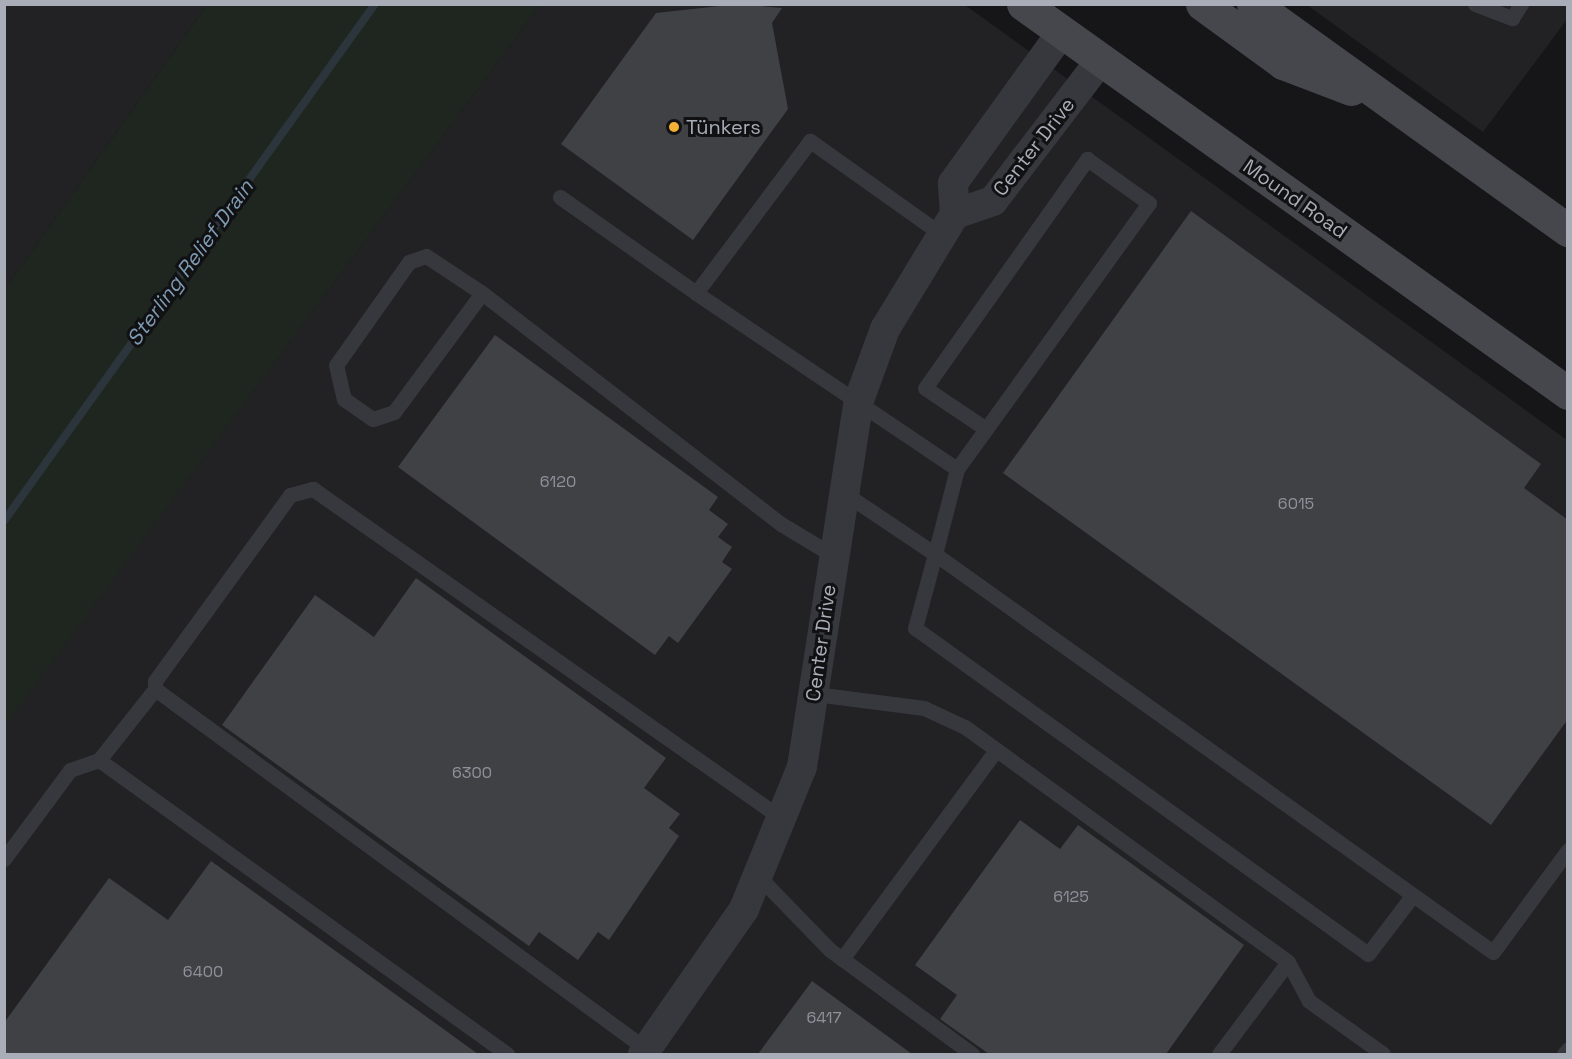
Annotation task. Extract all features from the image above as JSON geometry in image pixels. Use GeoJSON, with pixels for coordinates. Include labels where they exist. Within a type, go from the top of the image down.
{"type":"FeatureCollection","features":[{"type":"Feature","properties":{"kind":"main road","name":"Mound Road"},"geometry":{"type":"LineString","coordinates":[[1023,4],[1564,389]]}},
{"type":"Feature","properties":{"kind":"main road"},"geometry":{"type":"LineString","coordinates":[[1202,4],[1244,12],[1392,104],[1568,230]]}},
{"type":"Feature","properties":{"kind":"street"},"geometry":{"type":"LineString","coordinates":[[948,224],[954,183],[1061,33]]}},
{"type":"Feature","properties":{"kind":"street","name":"Center Drive"},"geometry":{"type":"LineString","coordinates":[[644,1052],[744,909],[784,820],[802,767],[859,400],[885,329],[948,224],[993,201],[1100,61]]}},
{"type":"Feature","properties":{"kind":"lane"},"geometry":{"type":"LineString","coordinates":[[1475,4],[1512,18],[1521,4]]}},
{"type":"Feature","properties":{"kind":"lane"},"geometry":{"type":"LineString","coordinates":[[696,293],[810,141],[948,224]]}},
{"type":"Feature","properties":{"kind":"lane"},"geometry":{"type":"LineString","coordinates":[[986,429],[926,388],[1087,159],[1149,203],[986,429],[957,469],[915,628],[1368,954],[1413,896]]}},
{"type":"Feature","properties":{"kind":"lane"},"geometry":{"type":"LineString","coordinates":[[560,197],[696,293],[859,400],[957,469]]}},
{"type":"Feature","properties":{"kind":"lane"},"geometry":{"type":"LineString","coordinates":[[482,293],[394,412],[373,419],[344,399],[336,365],[409,262],[426,256],[482,293],[781,525],[834,556]]}},
{"type":"Feature","properties":{"kind":"lane"},"geometry":{"type":"LineString","coordinates":[[4,859],[70,770],[99,760],[155,689],[155,681],[290,495],[313,489],[784,820]]}},
{"type":"Feature","properties":{"kind":"lane"},"geometry":{"type":"LineString","coordinates":[[844,493],[935,554],[1493,952],[1568,850]]}},
{"type":"Feature","properties":{"kind":"lane"},"geometry":{"type":"LineString","coordinates":[[155,689],[644,1052]]}},
{"type":"Feature","properties":{"kind":"lane"},"geometry":{"type":"LineString","coordinates":[[815,694],[924,708],[996,750],[1288,962],[1309,1001],[1383,1054]]}},
{"type":"Feature","properties":{"kind":"lane"},"geometry":{"type":"LineString","coordinates":[[842,959],[996,750]]}},
{"type":"Feature","properties":{"kind":"lane"},"geometry":{"type":"LineString","coordinates":[[99,760],[507,1054]]}},
{"type":"Feature","properties":{"kind":"lane"},"geometry":{"type":"LineString","coordinates":[[759,877],[842,959],[972,1054]]}},
{"type":"Feature","properties":{"kind":"lane"},"geometry":{"type":"LineString","coordinates":[[1219,1054],[1288,962]]}},
{"type":"Feature","properties":{"kind":"lane"},"geometry":{"type":"LineString","coordinates":[[1564,1054],[1568,1049]]}},
{"type":"Feature","properties":{"kind":"shaded area"},"geometry":{"type":"Polygon","coordinates":[[[5,5],[207,5],[5,289],[5,5]]]}},
{"type":"Feature","properties":{"kind":"shaded area","name":"Sterling Relief Drain"},"geometry":{"type":"Polygon","coordinates":[[[207,5],[540,5],[5,726],[5,289],[207,5]]]}},
{"type":"Feature","properties":{"kind":"shaded area"},"geometry":{"type":"Polygon","coordinates":[[[540,5],[965,5],[1567,440],[1567,1054],[5,1054],[4,726],[540,5]]]}},
{"type":"Feature","properties":{"kind":"shaded area"},"geometry":{"type":"Polygon","coordinates":[[[1307,5],[1567,5],[1568,18],[1483,132],[1307,5]]]}},
{"type":"Feature","properties":{"kind":"building","name":"Tünkers"},"geometry":{"type":"Polygon","coordinates":[[[738,4],[782,8],[772,23],[788,109],[693,240],[561,144],[656,13],[738,4]]]}},
{"type":"Feature","properties":{"kind":"building"},"geometry":{"type":"Polygon","coordinates":[[[1191,211],[1541,464],[1524,488],[1568,520],[1568,719],[1491,825],[1003,473],[1191,211]]]}},
{"type":"Feature","properties":{"kind":"building"},"geometry":{"type":"Polygon","coordinates":[[[495,335],[718,497],[709,510],[728,524],[718,537],[732,547],[722,562],[732,569],[678,643],[669,636],[655,655],[398,467],[495,335]]]}},
{"type":"Feature","properties":{"kind":"building"},"geometry":{"type":"Polygon","coordinates":[[[416,578],[666,758],[644,788],[680,814],[669,828],[679,836],[609,940],[598,932],[578,960],[539,932],[529,946],[222,725],[315,595],[374,637],[416,578]]]}},
{"type":"Feature","properties":{"kind":"building"},"geometry":{"type":"Polygon","coordinates":[[[1020,820],[1060,849],[1078,825],[1244,945],[1166,1054],[989,1054],[940,1019],[957,995],[915,965],[1020,820]]]}},
{"type":"Feature","properties":{"kind":"building"},"geometry":{"type":"Polygon","coordinates":[[[211,861],[478,1054],[4,1053],[4,1023],[109,878],[168,920],[211,861]]]}},
{"type":"Feature","properties":{"kind":"building"},"geometry":{"type":"Polygon","coordinates":[[[812,981],[912,1054],[758,1054],[812,981]]]}},
{"type":"Feature","properties":{"kind":"waterway","name":"Sterling Relief Drain"},"geometry":{"type":"LineString","coordinates":[[4,521],[375,4]]}},
{"type":"Feature","properties":{"kind":"place","name":"Tünkers"},"geometry":{"type":"Point","coordinates":[674,127]}}]}
